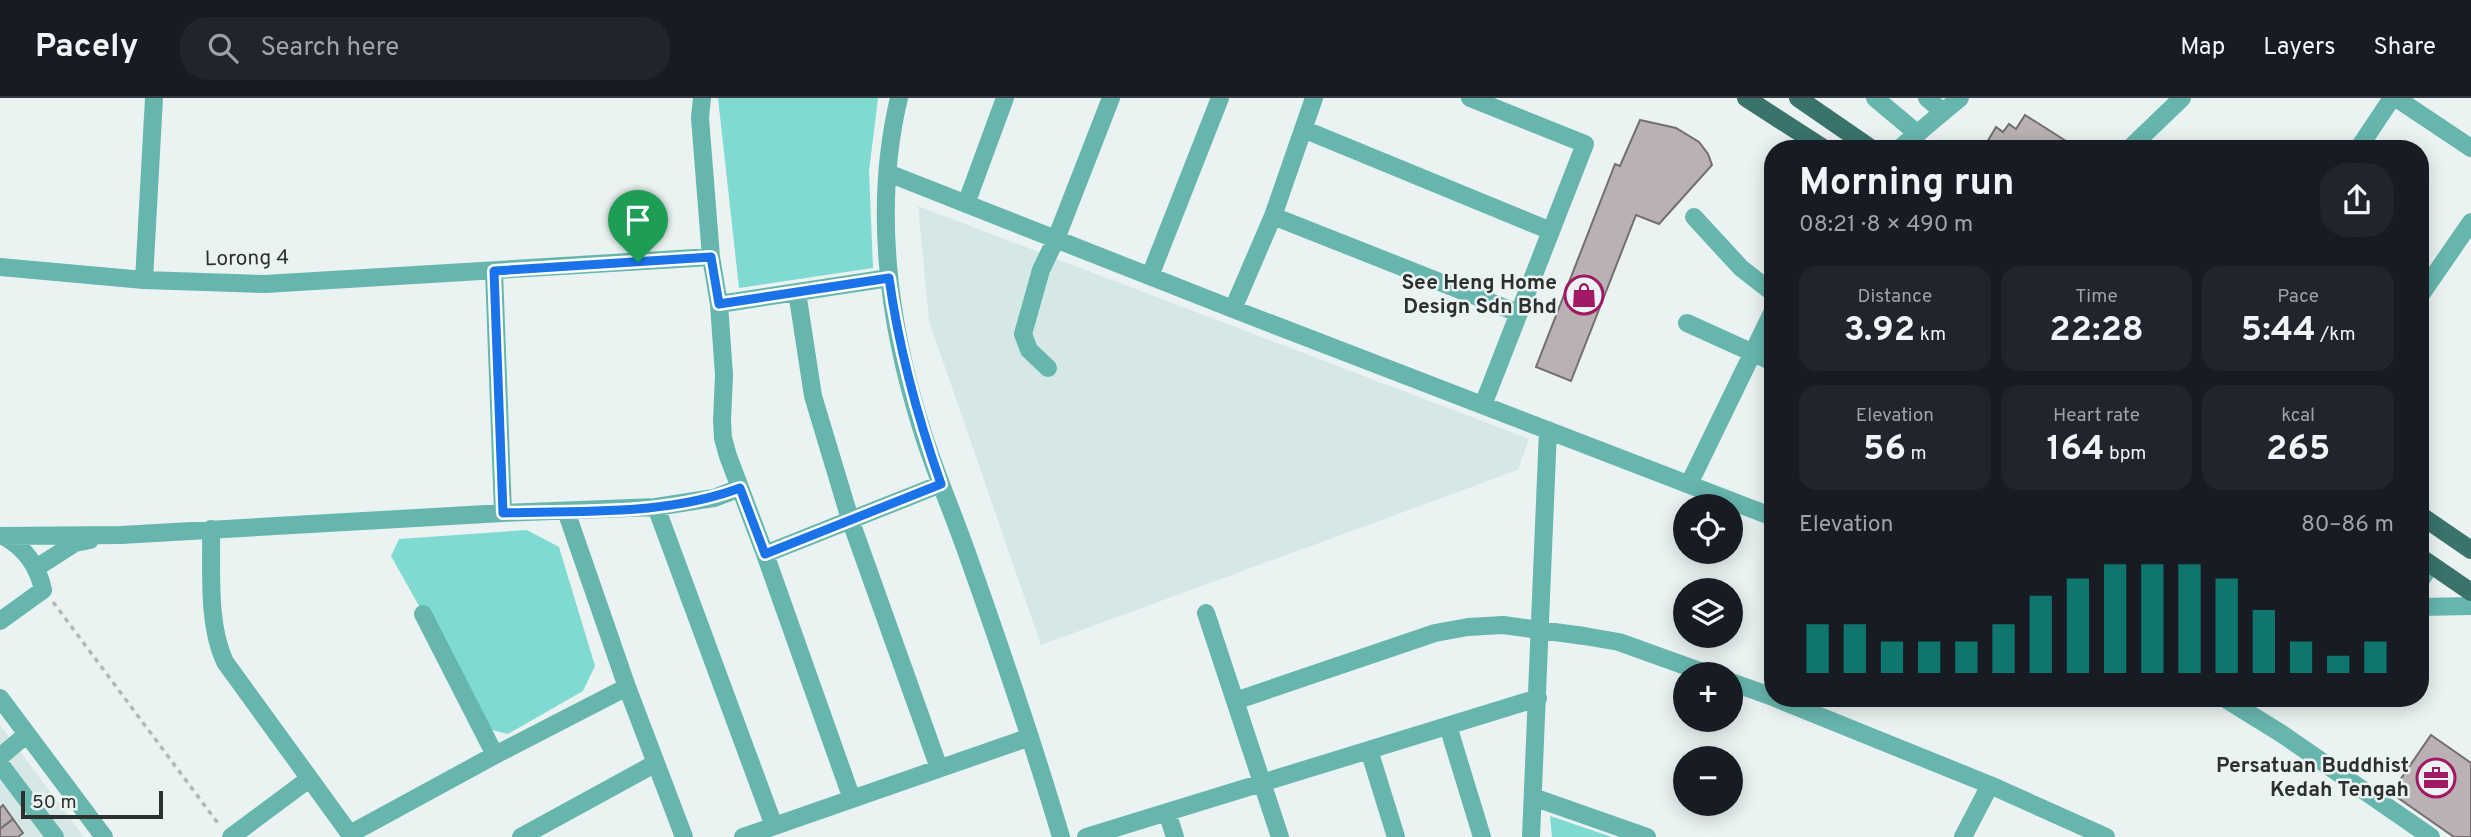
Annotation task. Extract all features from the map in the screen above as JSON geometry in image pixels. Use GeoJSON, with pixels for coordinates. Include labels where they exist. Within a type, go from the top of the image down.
{"type":"FeatureCollection","features":[{"type":"Feature","properties":{"kind":"main road"},"geometry":{"type":"LineString","coordinates":[[1746,98],[1811,140]]}},
{"type":"Feature","properties":{"kind":"main road"},"geometry":{"type":"LineString","coordinates":[[1798,98],[1859,140]]}},
{"type":"Feature","properties":{"kind":"main road"},"geometry":{"type":"LineString","coordinates":[[2429,521],[2471,550]]}},
{"type":"Feature","properties":{"kind":"main road"},"geometry":{"type":"LineString","coordinates":[[2429,563],[2471,592]]}},
{"type":"Feature","properties":{"kind":"street"},"geometry":{"type":"LineString","coordinates":[[144,280],[154,98]]}},
{"type":"Feature","properties":{"kind":"street"},"geometry":{"type":"LineString","coordinates":[[702,98],[700,118],[711,257],[719,304],[724,375],[723,438],[727,456],[765,554],[852,799]]}},
{"type":"Feature","properties":{"kind":"street"},"geometry":{"type":"LineString","coordinates":[[900,98],[888,173],[887,260],[896,328],[906,374],[921,428],[1030,737],[1061,837]]}},
{"type":"Feature","properties":{"kind":"street"},"geometry":{"type":"LineString","coordinates":[[966,204],[1005,98]]}},
{"type":"Feature","properties":{"kind":"street"},"geometry":{"type":"LineString","coordinates":[[1048,368],[1029,350],[1023,334],[1041,270],[1056,239],[1111,98]]}},
{"type":"Feature","properties":{"kind":"street"},"geometry":{"type":"LineString","coordinates":[[1150,276],[1220,98]]}},
{"type":"Feature","properties":{"kind":"street"},"geometry":{"type":"LineString","coordinates":[[1233,309],[1273,216],[1314,98]]}},
{"type":"Feature","properties":{"kind":"street"},"geometry":{"type":"LineString","coordinates":[[1470,98],[1585,144],[1483,405]]}},
{"type":"Feature","properties":{"kind":"street"},"geometry":{"type":"LineString","coordinates":[[1875,98],[1918,134]]}},
{"type":"Feature","properties":{"kind":"street"},"geometry":{"type":"LineString","coordinates":[[1927,98],[1943,112]]}},
{"type":"Feature","properties":{"kind":"street"},"geometry":{"type":"LineString","coordinates":[[1910,140],[1959,98]]}},
{"type":"Feature","properties":{"kind":"street"},"geometry":{"type":"LineString","coordinates":[[2138,140],[2182,98]]}},
{"type":"Feature","properties":{"kind":"street"},"geometry":{"type":"LineString","coordinates":[[2364,140],[2394,98],[2471,148]]}},
{"type":"Feature","properties":{"kind":"street"},"geometry":{"type":"LineString","coordinates":[[1303,129],[1551,231]]}},
{"type":"Feature","properties":{"kind":"street"},"geometry":{"type":"LineString","coordinates":[[888,173],[1233,309],[1764,513]]}},
{"type":"Feature","properties":{"kind":"street"},"geometry":{"type":"LineString","coordinates":[[1273,216],[1518,313]]}},
{"type":"Feature","properties":{"kind":"street"},"geometry":{"type":"LineString","coordinates":[[1694,217],[1741,268],[1764,286]]}},
{"type":"Feature","properties":{"kind":"street"},"geometry":{"type":"LineString","coordinates":[[2429,283],[2471,222]]}},
{"type":"Feature","properties":{"kind":"street","name":"Lorong 4"},"geometry":{"type":"LineString","coordinates":[[0,267],[144,280],[265,284],[711,257]]}},
{"type":"Feature","properties":{"kind":"street"},"geometry":{"type":"LineString","coordinates":[[494,271],[503,513]]}},
{"type":"Feature","properties":{"kind":"street"},"geometry":{"type":"LineString","coordinates":[[719,304],[889,278]]}},
{"type":"Feature","properties":{"kind":"street"},"geometry":{"type":"LineString","coordinates":[[797,292],[813,396],[850,519],[939,768]]}},
{"type":"Feature","properties":{"kind":"street"},"geometry":{"type":"LineString","coordinates":[[1687,323],[1764,357]]}},
{"type":"Feature","properties":{"kind":"street"},"geometry":{"type":"LineString","coordinates":[[1689,484],[1764,328]]}},
{"type":"Feature","properties":{"kind":"street"},"geometry":{"type":"LineString","coordinates":[[1531,837],[1548,429]]}},
{"type":"Feature","properties":{"kind":"street"},"geometry":{"type":"LineString","coordinates":[[765,554],[941,484]]}},
{"type":"Feature","properties":{"kind":"street"},"geometry":{"type":"LineString","coordinates":[[3,536],[121,535],[656,507],[701,501],[740,488]]}},
{"type":"Feature","properties":{"kind":"street"},"geometry":{"type":"LineString","coordinates":[[656,507],[766,831]]}},
{"type":"Feature","properties":{"kind":"street"},"geometry":{"type":"LineString","coordinates":[[566,511],[627,687],[684,837]]}},
{"type":"Feature","properties":{"kind":"street"},"geometry":{"type":"LineString","coordinates":[[211,529],[218,647],[225,662],[351,836],[495,755],[627,687]]}},
{"type":"Feature","properties":{"kind":"street"},"geometry":{"type":"LineString","coordinates":[[36,568],[75,543],[121,535]]}},
{"type":"Feature","properties":{"kind":"street"},"geometry":{"type":"LineString","coordinates":[[0,621],[43,590],[36,568],[23,550],[3,536]]}},
{"type":"Feature","properties":{"kind":"street"},"geometry":{"type":"LineString","coordinates":[[2429,607],[2471,606]]}},
{"type":"Feature","properties":{"kind":"street"},"geometry":{"type":"LineString","coordinates":[[1206,613],[1280,837]]}},
{"type":"Feature","properties":{"kind":"street"},"geometry":{"type":"LineString","coordinates":[[423,614],[495,755]]}},
{"type":"Feature","properties":{"kind":"street"},"geometry":{"type":"LineString","coordinates":[[1235,701],[1435,633],[1468,627],[1503,625],[1619,642],[1675,662]]}},
{"type":"Feature","properties":{"kind":"street"},"geometry":{"type":"LineString","coordinates":[[1743,686],[1764,692]]}},
{"type":"Feature","properties":{"kind":"street"},"geometry":{"type":"LineString","coordinates":[[0,698],[104,837]]}},
{"type":"Feature","properties":{"kind":"street"},"geometry":{"type":"LineString","coordinates":[[1086,837],[1538,698]]}},
{"type":"Feature","properties":{"kind":"street"},"geometry":{"type":"LineString","coordinates":[[1803,707],[2106,837]]}},
{"type":"Feature","properties":{"kind":"street"},"geometry":{"type":"LineString","coordinates":[[2238,707],[2431,837]]}},
{"type":"Feature","properties":{"kind":"street"},"geometry":{"type":"LineString","coordinates":[[1448,726],[1482,837]]}},
{"type":"Feature","properties":{"kind":"street"},"geometry":{"type":"LineString","coordinates":[[0,757],[27,734]]}},
{"type":"Feature","properties":{"kind":"street"},"geometry":{"type":"LineString","coordinates":[[743,837],[1030,737]]}},
{"type":"Feature","properties":{"kind":"street"},"geometry":{"type":"LineString","coordinates":[[1369,750],[1396,837]]}},
{"type":"Feature","properties":{"kind":"street"},"geometry":{"type":"LineString","coordinates":[[522,837],[656,763]]}},
{"type":"Feature","properties":{"kind":"street"},"geometry":{"type":"LineString","coordinates":[[0,764],[55,837]]}},
{"type":"Feature","properties":{"kind":"street"},"geometry":{"type":"LineString","coordinates":[[226,832],[309,779]]}},
{"type":"Feature","properties":{"kind":"street"},"geometry":{"type":"LineString","coordinates":[[1963,837],[1990,785]]}},
{"type":"Feature","properties":{"kind":"street"},"geometry":{"type":"LineString","coordinates":[[1532,797],[1647,837]]}},
{"type":"Feature","properties":{"kind":"street"},"geometry":{"type":"LineString","coordinates":[[1167,812],[1175,837]]}},
{"type":"Feature","properties":{"kind":"path"},"geometry":{"type":"LineString","coordinates":[[43,590],[226,832]]}},
{"type":"Feature","properties":{"kind":"shaded area"},"geometry":{"type":"Polygon","coordinates":[[[718,98],[878,98],[869,171],[873,268],[739,288],[718,98]]]}},
{"type":"Feature","properties":{"kind":"shaded area"},"geometry":{"type":"Polygon","coordinates":[[[918,206],[1529,439],[1518,470],[1041,645],[929,321],[918,206]]]}},
{"type":"Feature","properties":{"kind":"shaded area"},"geometry":{"type":"Polygon","coordinates":[[[527,530],[559,547],[595,666],[583,691],[508,734],[488,729],[391,556],[399,539],[527,530]]]}},
{"type":"Feature","properties":{"kind":"shaded area"},"geometry":{"type":"Polygon","coordinates":[[[0,725],[84,837],[0,837],[0,725]]]}},
{"type":"Feature","properties":{"kind":"shaded area"},"geometry":{"type":"Polygon","coordinates":[[[1550,816],[1612,837],[1552,837],[1550,816]]]}},
{"type":"Feature","properties":{"kind":"building"},"geometry":{"type":"Polygon","coordinates":[[[2025,115],[2064,140],[1988,140],[1996,127],[2003,132],[2009,124],[2016,129],[2025,115]]]}},
{"type":"Feature","properties":{"kind":"building","name":"See Heng Home Design Sdn Bhd"},"geometry":{"type":"Polygon","coordinates":[[[1640,120],[1676,128],[1699,142],[1712,165],[1659,224],[1636,215],[1571,381],[1536,367],[1615,164],[1620,166],[1640,120]]]}},
{"type":"Feature","properties":{"kind":"building","name":"Persatuan Buddhist Kedah Tengah"},"geometry":{"type":"Polygon","coordinates":[[[2431,735],[2471,763],[2471,837],[2454,837],[2391,793],[2431,735]]]}},
{"type":"Feature","properties":{"kind":"building"},"geometry":{"type":"Polygon","coordinates":[[[3,805],[13,819],[0,829],[0,808],[3,805]]]}},
{"type":"Feature","properties":{"kind":"building"},"geometry":{"type":"Polygon","coordinates":[[[13,819],[23,833],[18,837],[0,837],[0,829],[13,819]]]}},
{"type":"Feature","properties":{"kind":"place","name":"See Heng Home Design Sdn Bhd"},"geometry":{"type":"Point","coordinates":[1584,295]}},
{"type":"Feature","properties":{"kind":"place","name":"Persatuan Buddhist Kedah Tengah"},"geometry":{"type":"Point","coordinates":[2436,778]}},
{"type":"Feature","properties":{"kind":"route"},"geometry":{"type":"LineString","coordinates":[[711,257],[719,304],[889,278],[906,374],[941,484],[765,554],[740,488],[688,504],[503,513],[494,271],[638,262],[711,257]]}}]}
